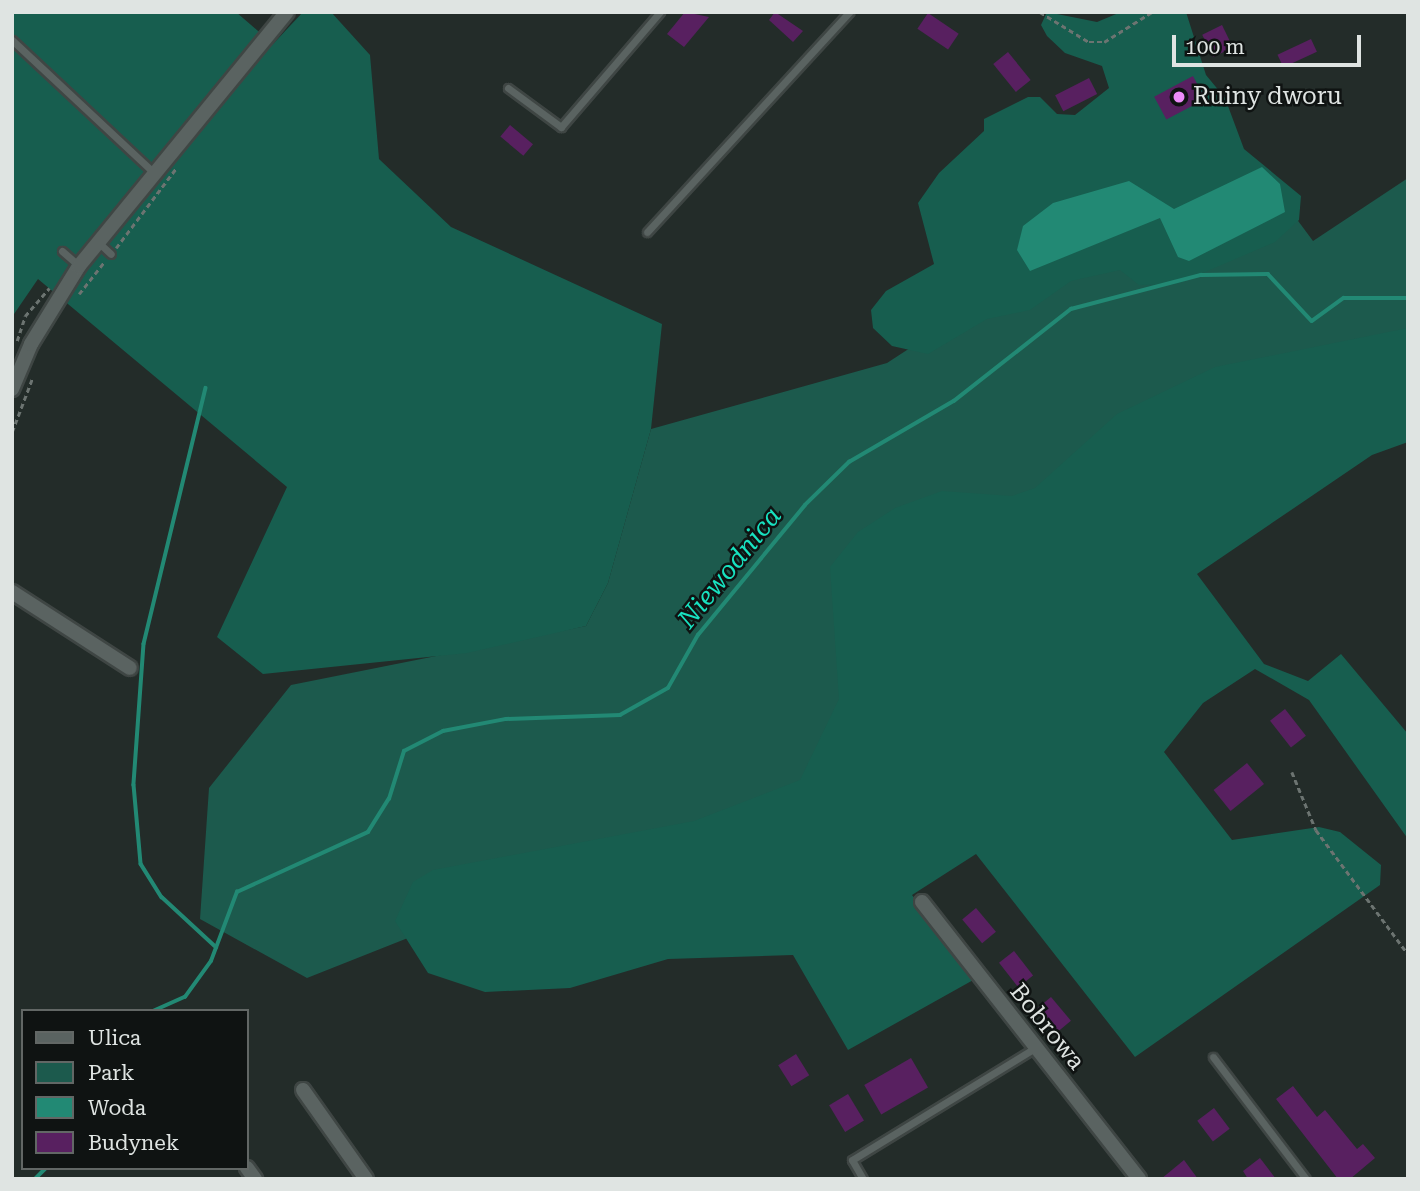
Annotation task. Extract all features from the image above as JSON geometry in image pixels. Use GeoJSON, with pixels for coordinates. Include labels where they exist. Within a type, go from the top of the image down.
{"type":"FeatureCollection","features":[{"type":"Feature","properties":{"kind":"street"},"geometry":{"type":"LineString","coordinates":[[12,389],[31,344],[79,267],[152,172],[287,12]]}},
{"type":"Feature","properties":{"kind":"street"},"geometry":{"type":"LineString","coordinates":[[12,592],[130,668]]}},
{"type":"Feature","properties":{"kind":"street","name":"Bobrowa"},"geometry":{"type":"LineString","coordinates":[[922,902],[1139,1179]]}},
{"type":"Feature","properties":{"kind":"street"},"geometry":{"type":"LineString","coordinates":[[303,1090],[366,1179]]}},
{"type":"Feature","properties":{"kind":"lane"},"geometry":{"type":"LineString","coordinates":[[508,88],[561,127],[660,12]]}},
{"type":"Feature","properties":{"kind":"lane"},"geometry":{"type":"LineString","coordinates":[[648,232],[849,12]]}},
{"type":"Feature","properties":{"kind":"lane"},"geometry":{"type":"LineString","coordinates":[[12,40],[152,172]]}},
{"type":"Feature","properties":{"kind":"lane"},"geometry":{"type":"LineString","coordinates":[[99,243],[111,254]]}},
{"type":"Feature","properties":{"kind":"lane"},"geometry":{"type":"LineString","coordinates":[[62,251],[79,267]]}},
{"type":"Feature","properties":{"kind":"lane"},"geometry":{"type":"LineString","coordinates":[[863,1179],[852,1160],[1035,1048]]}},
{"type":"Feature","properties":{"kind":"lane"},"geometry":{"type":"LineString","coordinates":[[1213,1057],[1306,1179]]}},
{"type":"Feature","properties":{"kind":"path"},"geometry":{"type":"LineString","coordinates":[[1040,12],[1089,42],[1104,42],[1152,12]]}},
{"type":"Feature","properties":{"kind":"path"},"geometry":{"type":"LineString","coordinates":[[76,298],[179,162]]}},
{"type":"Feature","properties":{"kind":"path"},"geometry":{"type":"LineString","coordinates":[[12,432],[34,373]]}},
{"type":"Feature","properties":{"kind":"path"},"geometry":{"type":"LineString","coordinates":[[1292,772],[1316,830],[1408,954]]}},
{"type":"Feature","properties":{"kind":"green space"},"geometry":{"type":"Polygon","coordinates":[[[1264,175],[1313,241],[1408,178],[1408,401],[770,866],[529,890],[307,978],[200,919],[209,788],[291,685],[586,626],[608,583],[651,429],[887,363],[990,296],[1264,175]]]}},
{"type":"Feature","properties":{"kind":"shaded area"},"geometry":{"type":"Polygon","coordinates":[[[12,12],[236,12],[273,44],[303,12],[331,12],[370,55],[379,159],[451,227],[662,324],[651,429],[608,583],[586,626],[467,653],[263,674],[217,637],[287,487],[38,279],[12,317],[12,12]]]}},
{"type":"Feature","properties":{"kind":"shaded area"},"geometry":{"type":"Polygon","coordinates":[[[1047,12],[1097,22],[1121,12],[1186,12],[1206,75],[1225,98],[1244,149],[1301,196],[1299,220],[1275,242],[1177,284],[1139,285],[1120,270],[1071,281],[1030,310],[987,319],[928,354],[892,346],[873,328],[871,310],[886,291],[934,264],[918,203],[939,173],[984,131],[984,119],[1028,97],[1040,97],[1057,114],[1075,115],[1109,88],[1102,66],[1065,53],[1047,36],[1041,25],[1047,12]]]}},
{"type":"Feature","properties":{"kind":"shaded area"},"geometry":{"type":"Polygon","coordinates":[[[1408,328],[1408,442],[1372,455],[1197,574],[1264,664],[1308,681],[1341,654],[1408,734],[1408,839],[1309,700],[1255,669],[1203,703],[1164,752],[1232,840],[1319,827],[1340,832],[1381,865],[1380,885],[1135,1057],[976,854],[912,895],[975,979],[848,1050],[793,955],[668,959],[570,988],[485,992],[428,973],[395,921],[413,882],[433,870],[694,821],[800,780],[839,699],[830,567],[858,532],[895,508],[942,491],[1012,496],[1035,488],[1117,414],[1215,367],[1408,328]]]}},
{"type":"Feature","properties":{"kind":"water"},"geometry":{"type":"Polygon","coordinates":[[[1262,167],[1280,184],[1285,212],[1189,261],[1178,257],[1160,218],[1030,271],[1017,250],[1023,226],[1053,203],[1129,181],[1174,209],[1262,167]]]}},
{"type":"Feature","properties":{"kind":"building"},"geometry":{"type":"Polygon","coordinates":[[[685,12],[709,17],[684,47],[667,34],[685,12]]]}},
{"type":"Feature","properties":{"kind":"building"},"geometry":{"type":"Polygon","coordinates":[[[775,12],[803,31],[793,42],[769,20],[775,12]]]}},
{"type":"Feature","properties":{"kind":"building"},"geometry":{"type":"Polygon","coordinates":[[[928,13],[959,34],[948,49],[917,29],[928,13]]]}},
{"type":"Feature","properties":{"kind":"building"},"geometry":{"type":"Polygon","coordinates":[[[1222,25],[1233,47],[1213,57],[1202,35],[1222,25]]]}},
{"type":"Feature","properties":{"kind":"building"},"geometry":{"type":"Polygon","coordinates":[[[1311,39],[1317,52],[1283,67],[1277,55],[1311,39]]]}},
{"type":"Feature","properties":{"kind":"building"},"geometry":{"type":"Polygon","coordinates":[[[1008,52],[1031,80],[1016,92],[993,64],[1008,52]]]}},
{"type":"Feature","properties":{"kind":"building","name":"Ruiny dworu"},"geometry":{"type":"Polygon","coordinates":[[[1193,76],[1205,99],[1166,120],[1154,97],[1193,76]]]}},
{"type":"Feature","properties":{"kind":"building"},"geometry":{"type":"Polygon","coordinates":[[[1089,78],[1097,94],[1063,111],[1055,95],[1089,78]]]}},
{"type":"Feature","properties":{"kind":"building"},"geometry":{"type":"Polygon","coordinates":[[[510,125],[533,144],[523,156],[500,136],[510,125]]]}},
{"type":"Feature","properties":{"kind":"building"},"geometry":{"type":"Polygon","coordinates":[[[1285,709],[1306,736],[1291,747],[1270,721],[1285,709]]]}},
{"type":"Feature","properties":{"kind":"building"},"geometry":{"type":"Polygon","coordinates":[[[1247,763],[1264,784],[1231,811],[1214,790],[1247,763]]]}},
{"type":"Feature","properties":{"kind":"building"},"geometry":{"type":"Polygon","coordinates":[[[976,908],[996,932],[982,943],[962,920],[976,908]]]}},
{"type":"Feature","properties":{"kind":"building"},"geometry":{"type":"Polygon","coordinates":[[[1014,951],[1033,975],[1018,987],[999,963],[1014,951]]]}},
{"type":"Feature","properties":{"kind":"building"},"geometry":{"type":"Polygon","coordinates":[[[1051,997],[1071,1021],[1057,1032],[1037,1009],[1051,997]]]}},
{"type":"Feature","properties":{"kind":"building"},"geometry":{"type":"Polygon","coordinates":[[[796,1054],[809,1075],[791,1086],[778,1065],[796,1054]]]}},
{"type":"Feature","properties":{"kind":"building"},"geometry":{"type":"Polygon","coordinates":[[[911,1058],[928,1087],[881,1114],[864,1085],[911,1058]]]}},
{"type":"Feature","properties":{"kind":"building"},"geometry":{"type":"Polygon","coordinates":[[[1293,1086],[1317,1117],[1325,1110],[1357,1149],[1363,1144],[1375,1158],[1350,1179],[1338,1179],[1276,1099],[1293,1086]]]}},
{"type":"Feature","properties":{"kind":"building"},"geometry":{"type":"Polygon","coordinates":[[[848,1094],[864,1121],[845,1132],[829,1105],[848,1094]]]}},
{"type":"Feature","properties":{"kind":"building"},"geometry":{"type":"Polygon","coordinates":[[[1214,1108],[1230,1129],[1213,1141],[1197,1121],[1214,1108]]]}},
{"type":"Feature","properties":{"kind":"building"},"geometry":{"type":"Polygon","coordinates":[[[1260,1158],[1276,1179],[1248,1179],[1243,1171],[1260,1158]]]}},
{"type":"Feature","properties":{"kind":"building"},"geometry":{"type":"Polygon","coordinates":[[[1184,1160],[1198,1179],[1161,1179],[1184,1160]]]}},
{"type":"Feature","properties":{"kind":"waterway","name":"Niewodnica"},"geometry":{"type":"LineString","coordinates":[[158,1009],[185,997],[211,961],[237,892],[368,832],[389,799],[404,751],[443,731],[506,719],[620,715],[668,688],[698,635],[805,505],[849,462],[954,401],[1071,309],[1201,275],[1268,274],[1312,321],[1344,298],[1408,298]]}},
{"type":"Feature","properties":{"kind":"waterway"},"geometry":{"type":"LineString","coordinates":[[206,388],[144,644],[134,785],[141,864],[162,897],[216,947]]}},
{"type":"Feature","properties":{"kind":"waterway","name":"Niewodnica"},"geometry":{"type":"LineString","coordinates":[[35,1179],[44,1170]]}},
{"type":"Feature","properties":{"kind":"place","name":"Ruiny dworu"},"geometry":{"type":"Point","coordinates":[1179,97]}}]}
